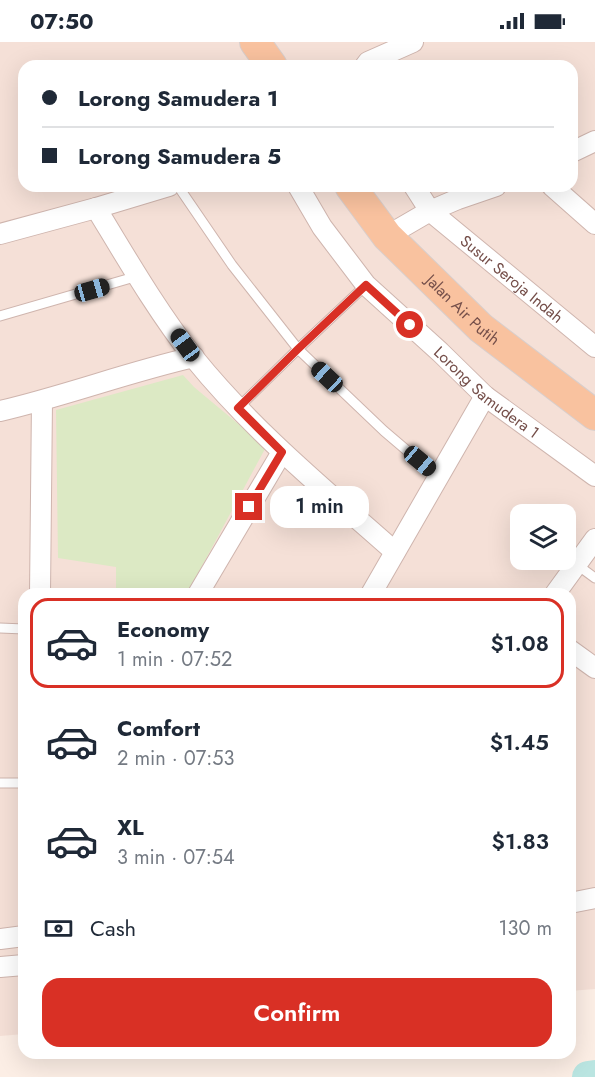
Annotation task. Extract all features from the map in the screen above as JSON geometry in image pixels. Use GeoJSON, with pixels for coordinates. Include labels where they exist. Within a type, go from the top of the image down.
{"type":"FeatureCollection","features":[{"type":"Feature","properties":{"kind":"main road"},"geometry":{"type":"LineString","coordinates":[[255,42],[268,60]]}},
{"type":"Feature","properties":{"kind":"main road","name":"Jalan Air Putih"},"geometry":{"type":"LineString","coordinates":[[354,192],[387,236],[481,328],[593,410]]}},
{"type":"Feature","properties":{"kind":"street"},"geometry":{"type":"LineString","coordinates":[[372,60],[413,42]]}},
{"type":"Feature","properties":{"kind":"street"},"geometry":{"type":"LineString","coordinates":[[578,149],[595,141]]}},
{"type":"Feature","properties":{"kind":"street"},"geometry":{"type":"LineString","coordinates":[[0,234],[149,192]]}},
{"type":"Feature","properties":{"kind":"street","name":"Lorong Samudera 1"},"geometry":{"type":"LineString","coordinates":[[302,192],[322,227],[366,285],[485,396],[595,476]]}},
{"type":"Feature","properties":{"kind":"street","name":"Susur Seroja Indah"},"geometry":{"type":"LineString","coordinates":[[418,192],[430,211],[595,347]]}},
{"type":"Feature","properties":{"kind":"street"},"geometry":{"type":"LineString","coordinates":[[387,236],[430,211],[478,192]]}},
{"type":"Feature","properties":{"kind":"street"},"geometry":{"type":"LineString","coordinates":[[559,192],[595,224]]}},
{"type":"Feature","properties":{"kind":"street"},"geometry":{"type":"LineString","coordinates":[[96,208],[138,276],[194,357],[238,408],[282,452],[395,552]]}},
{"type":"Feature","properties":{"kind":"street"},"geometry":{"type":"LineString","coordinates":[[0,411],[194,357]]}},
{"type":"Feature","properties":{"kind":"street"},"geometry":{"type":"LineString","coordinates":[[374,588],[485,396]]}},
{"type":"Feature","properties":{"kind":"street"},"geometry":{"type":"LineString","coordinates":[[40,588],[42,401]]}},
{"type":"Feature","properties":{"kind":"street"},"geometry":{"type":"LineString","coordinates":[[202,588],[282,452]]}},
{"type":"Feature","properties":{"kind":"street"},"geometry":{"type":"LineString","coordinates":[[576,564],[595,539]]}},
{"type":"Feature","properties":{"kind":"street"},"geometry":{"type":"LineString","coordinates":[[559,588],[572,570]]}},
{"type":"Feature","properties":{"kind":"street"},"geometry":{"type":"LineString","coordinates":[[576,654],[595,668]]}},
{"type":"Feature","properties":{"kind":"street"},"geometry":{"type":"LineString","coordinates":[[576,902],[595,898]]}},
{"type":"Feature","properties":{"kind":"street"},"geometry":{"type":"LineString","coordinates":[[0,939],[18,937]]}},
{"type":"Feature","properties":{"kind":"street"},"geometry":{"type":"LineString","coordinates":[[0,967],[18,966]]}},
{"type":"Feature","properties":{"kind":"lane"},"geometry":{"type":"LineString","coordinates":[[182,192],[232,266],[298,349],[384,431],[438,477]]}},
{"type":"Feature","properties":{"kind":"lane"},"geometry":{"type":"LineString","coordinates":[[0,316],[138,276]]}},
{"type":"Feature","properties":{"kind":"lane"},"geometry":{"type":"LineString","coordinates":[[238,408],[366,285]]}},
{"type":"Feature","properties":{"kind":"lane"},"geometry":{"type":"LineString","coordinates":[[576,564],[595,578]]}},
{"type":"Feature","properties":{"kind":"lane"},"geometry":{"type":"LineString","coordinates":[[0,628],[18,629]]}},
{"type":"Feature","properties":{"kind":"lane"},"geometry":{"type":"LineString","coordinates":[[0,783],[18,783]]}},
{"type":"Feature","properties":{"kind":"shaded area"},"geometry":{"type":"Polygon","coordinates":[[[0,42],[595,42],[595,989],[576,991],[576,588],[18,588],[18,1034],[0,1036],[0,42]]]}},
{"type":"Feature","properties":{"kind":"green space"},"geometry":{"type":"Polygon","coordinates":[[[183,375],[194,387],[266,447],[190,588],[116,588],[116,567],[58,558],[56,410],[183,375]]]}},
{"type":"Feature","properties":{"kind":"waterway"},"geometry":{"type":"LineString","coordinates":[[588,1077],[595,1076]]}},
{"type":"Feature","properties":{"kind":"route"},"geometry":{"type":"LineString","coordinates":[[249,507],[282,452],[238,408],[366,285],[410,325]]}}]}
